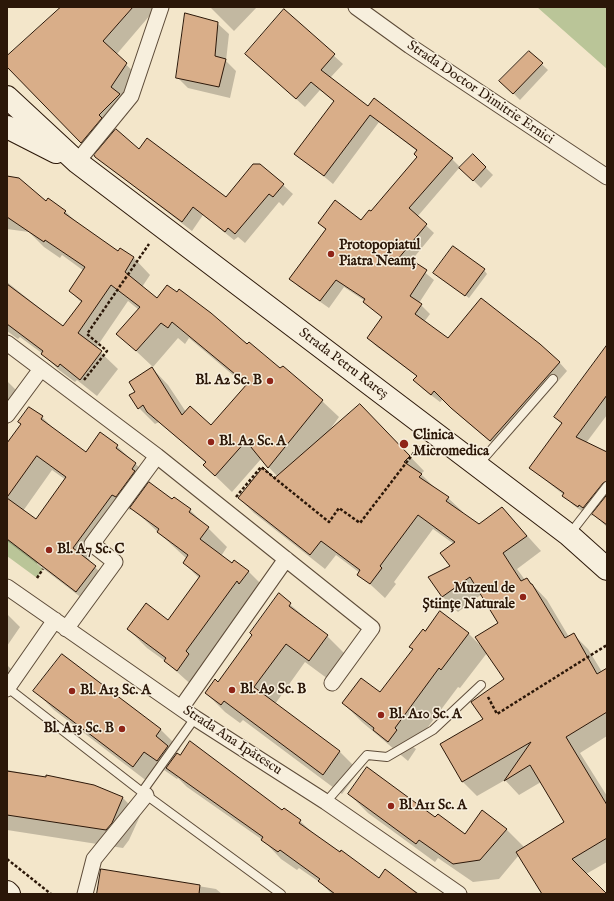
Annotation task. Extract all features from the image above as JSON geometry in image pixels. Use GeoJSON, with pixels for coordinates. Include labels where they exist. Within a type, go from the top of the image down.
{"type":"FeatureCollection","features":[{"type":"Feature","properties":{"kind":"main road","name":"Strada Petru Rareș"},"geometry":{"type":"LineString","coordinates":[[7,97],[77,162],[569,535],[607,569]]}},
{"type":"Feature","properties":{"kind":"main road","name":"Strada Petru Rareș"},"geometry":{"type":"LineString","coordinates":[[7,128],[77,162]]}},
{"type":"Feature","properties":{"kind":"street"},"geometry":{"type":"LineString","coordinates":[[77,162],[131,96],[161,7]]}},
{"type":"Feature","properties":{"kind":"street","name":"Strada Doctor Dimitrie Ernici"},"geometry":{"type":"LineString","coordinates":[[356,7],[410,46],[607,177]]}},
{"type":"Feature","properties":{"kind":"street"},"geometry":{"type":"LineString","coordinates":[[7,343],[157,456],[372,628],[332,683]]}},
{"type":"Feature","properties":{"kind":"street"},"geometry":{"type":"LineString","coordinates":[[7,415],[41,369]]}},
{"type":"Feature","properties":{"kind":"street"},"geometry":{"type":"LineString","coordinates":[[7,689],[60,624],[115,562],[92,544],[157,456]]}},
{"type":"Feature","properties":{"kind":"street"},"geometry":{"type":"LineString","coordinates":[[181,708],[286,559]]}},
{"type":"Feature","properties":{"kind":"street","name":"Strada Ana Ipătescu"},"geometry":{"type":"LineString","coordinates":[[7,587],[195,718],[326,802],[459,894]]}},
{"type":"Feature","properties":{"kind":"street"},"geometry":{"type":"LineString","coordinates":[[85,894],[94,859],[144,793]]}},
{"type":"Feature","properties":{"kind":"lane"},"geometry":{"type":"LineString","coordinates":[[477,466],[553,379]]}},
{"type":"Feature","properties":{"kind":"lane"},"geometry":{"type":"LineString","coordinates":[[569,535],[606,486]]}},
{"type":"Feature","properties":{"kind":"lane"},"geometry":{"type":"LineString","coordinates":[[326,802],[367,755],[387,757],[433,730],[481,685]]}},
{"type":"Feature","properties":{"kind":"lane"},"geometry":{"type":"LineString","coordinates":[[7,689],[144,793],[281,894]]}},
{"type":"Feature","properties":{"kind":"lane"},"geometry":{"type":"LineString","coordinates":[[144,793],[195,718]]}},
{"type":"Feature","properties":{"kind":"path"},"geometry":{"type":"LineString","coordinates":[[74,394],[107,351],[87,334],[149,244]]}},
{"type":"Feature","properties":{"kind":"path"},"geometry":{"type":"LineString","coordinates":[[226,510],[260,468],[329,522],[339,508],[360,523],[420,446]]}},
{"type":"Feature","properties":{"kind":"path"},"geometry":{"type":"LineString","coordinates":[[37,578],[43,569]]}},
{"type":"Feature","properties":{"kind":"path"},"geometry":{"type":"LineString","coordinates":[[481,685],[498,714],[607,645]]}},
{"type":"Feature","properties":{"kind":"path"},"geometry":{"type":"LineString","coordinates":[[7,859],[51,894]]}},
{"type":"Feature","properties":{"kind":"green space"},"geometry":{"type":"Polygon","coordinates":[[[537,7],[607,7],[607,69],[537,7]]]}},
{"type":"Feature","properties":{"kind":"green space"},"geometry":{"type":"Polygon","coordinates":[[[7,539],[38,562],[37,564],[43,569],[37,578],[7,556],[7,539]]]}},
{"type":"Feature","properties":{"kind":"building"},"geometry":{"type":"Polygon","coordinates":[[[61,7],[133,7],[103,41],[127,63],[111,87],[120,94],[99,115],[102,118],[81,143],[7,67],[7,56],[61,7]]]}},
{"type":"Feature","properties":{"kind":"building"},"geometry":{"type":"Polygon","coordinates":[[[284,9],[335,54],[321,70],[368,106],[374,98],[453,158],[409,208],[427,224],[398,259],[403,265],[410,259],[427,270],[410,296],[422,304],[415,314],[448,338],[481,298],[540,344],[560,362],[490,441],[451,408],[434,391],[431,395],[413,380],[417,376],[367,338],[382,317],[363,302],[365,299],[336,280],[320,301],[289,279],[326,229],[318,223],[335,200],[361,220],[369,210],[371,211],[417,157],[414,154],[417,150],[370,115],[324,176],[294,154],[334,101],[311,82],[296,99],[245,54],[284,9]]]}},
{"type":"Feature","properties":{"kind":"building"},"geometry":{"type":"Polygon","coordinates":[[[185,13],[218,22],[215,56],[226,59],[219,87],[176,78],[185,13]]]}},
{"type":"Feature","properties":{"kind":"building"},"geometry":{"type":"Polygon","coordinates":[[[529,51],[543,63],[513,94],[499,81],[529,51]]]}},
{"type":"Feature","properties":{"kind":"building"},"geometry":{"type":"Polygon","coordinates":[[[116,129],[139,149],[147,138],[226,197],[253,164],[260,164],[284,184],[273,197],[269,194],[235,234],[228,228],[225,232],[193,207],[182,222],[95,157],[94,155],[116,129]]]}},
{"type":"Feature","properties":{"kind":"building"},"geometry":{"type":"Polygon","coordinates":[[[473,154],[486,167],[473,181],[459,168],[473,154]]]}},
{"type":"Feature","properties":{"kind":"building"},"geometry":{"type":"Polygon","coordinates":[[[7,176],[19,178],[46,201],[48,198],[66,211],[64,213],[118,251],[120,248],[134,257],[125,272],[157,298],[167,285],[177,292],[179,289],[211,313],[247,344],[249,342],[280,368],[283,366],[323,400],[268,468],[246,441],[215,476],[203,465],[206,462],[147,412],[143,405],[138,409],[129,395],[135,392],[129,382],[152,367],[182,415],[190,406],[211,425],[247,384],[172,322],[168,328],[161,323],[136,351],[116,334],[140,307],[111,285],[78,333],[102,351],[80,380],[60,364],[58,367],[41,354],[43,351],[7,324],[7,284],[63,326],[82,301],[69,291],[85,267],[7,217],[7,176]]]}},
{"type":"Feature","properties":{"kind":"building"},"geometry":{"type":"Polygon","coordinates":[[[453,246],[485,269],[465,296],[433,273],[453,246]]]}},
{"type":"Feature","properties":{"kind":"building"},"geometry":{"type":"Polygon","coordinates":[[[607,345],[607,395],[576,437],[607,452],[607,481],[603,483],[583,508],[579,505],[578,507],[562,496],[564,493],[529,468],[562,423],[554,417],[607,345]]]}},
{"type":"Feature","properties":{"kind":"building"},"geometry":{"type":"Polygon","coordinates":[[[360,404],[410,456],[404,462],[422,474],[419,477],[449,497],[446,501],[479,524],[502,507],[527,536],[503,553],[521,581],[527,578],[532,584],[565,638],[574,633],[597,674],[607,668],[607,712],[566,737],[607,805],[607,838],[572,859],[607,894],[542,894],[516,852],[564,822],[530,765],[504,781],[531,742],[462,782],[440,744],[483,719],[471,702],[504,679],[475,637],[498,623],[470,577],[442,597],[428,577],[450,566],[440,553],[455,542],[418,515],[380,566],[382,568],[370,584],[357,575],[360,570],[321,541],[310,555],[238,498],[263,467],[274,478],[360,404]]]}},
{"type":"Feature","properties":{"kind":"building"},"geometry":{"type":"Polygon","coordinates":[[[29,407],[43,416],[41,419],[86,452],[100,432],[118,445],[116,448],[136,463],[132,469],[135,471],[116,497],[112,495],[73,548],[96,566],[76,592],[7,539],[7,498],[7,443],[21,424],[18,422],[29,407]],[[37,456],[7,498],[36,519],[66,477],[37,456]]]}},
{"type":"Feature","properties":{"kind":"building"},"geometry":{"type":"Polygon","coordinates":[[[149,482],[172,499],[174,497],[191,509],[189,512],[209,527],[200,539],[232,563],[234,560],[249,571],[239,584],[237,581],[186,651],[189,654],[177,671],[164,661],[166,658],[127,629],[146,603],[168,620],[200,576],[183,563],[188,555],[157,532],[159,529],[130,508],[149,482]]]}},
{"type":"Feature","properties":{"kind":"building"},"geometry":{"type":"Polygon","coordinates":[[[607,495],[607,525],[592,514],[607,495]]]}},
{"type":"Feature","properties":{"kind":"building"},"geometry":{"type":"Polygon","coordinates":[[[279,593],[291,603],[289,606],[328,635],[309,661],[286,644],[254,687],[340,751],[323,775],[224,701],[221,705],[205,693],[215,679],[218,682],[252,635],[250,633],[279,593]]]}},
{"type":"Feature","properties":{"kind":"building"},"geometry":{"type":"Polygon","coordinates":[[[440,611],[469,633],[441,670],[439,668],[395,728],[397,730],[388,742],[373,730],[374,728],[342,703],[361,678],[380,692],[413,649],[409,647],[423,629],[425,631],[440,611]]]}},
{"type":"Feature","properties":{"kind":"building"},"geometry":{"type":"Polygon","coordinates":[[[62,654],[161,729],[156,736],[168,746],[157,761],[144,752],[133,767],[33,691],[62,654]]]}},
{"type":"Feature","properties":{"kind":"building"},"geometry":{"type":"Polygon","coordinates":[[[190,741],[282,810],[284,808],[301,820],[299,823],[340,852],[341,850],[379,878],[385,869],[418,894],[335,894],[318,881],[320,879],[280,850],[278,852],[261,840],[263,837],[166,768],[177,753],[180,755],[190,741]]]}},
{"type":"Feature","properties":{"kind":"building"},"geometry":{"type":"Polygon","coordinates":[[[367,767],[435,817],[438,814],[465,834],[482,810],[507,829],[480,860],[453,864],[419,840],[416,844],[348,794],[367,767]]]}},
{"type":"Feature","properties":{"kind":"building"},"geometry":{"type":"Polygon","coordinates":[[[7,771],[46,777],[46,775],[94,785],[123,797],[112,823],[106,830],[7,815],[7,771]]]}},
{"type":"Feature","properties":{"kind":"building"},"geometry":{"type":"Polygon","coordinates":[[[101,869],[200,885],[199,894],[97,894],[101,869]]]}},
{"type":"Feature","properties":{"kind":"place","name":"Protopopiatul Piatra Neamț"},"geometry":{"type":"Point","coordinates":[331,254]}},
{"type":"Feature","properties":{"kind":"place","name":"Bl. A2 Sc. B"},"geometry":{"type":"Point","coordinates":[270,381]}},
{"type":"Feature","properties":{"kind":"place","name":"Bl. A2 Sc. A"},"geometry":{"type":"Point","coordinates":[211,442]}},
{"type":"Feature","properties":{"kind":"place","name":"Clinica Micromedica"},"geometry":{"type":"Point","coordinates":[404,444]}},
{"type":"Feature","properties":{"kind":"place","name":"Bl. A7 Sc. C"},"geometry":{"type":"Point","coordinates":[49,550]}},
{"type":"Feature","properties":{"kind":"place","name":"Muzeul de Științe Naturale"},"geometry":{"type":"Point","coordinates":[523,597]}},
{"type":"Feature","properties":{"kind":"place","name":"Bl. A9 Sc. B"},"geometry":{"type":"Point","coordinates":[232,690]}},
{"type":"Feature","properties":{"kind":"place","name":"Bl. A13 Sc. A"},"geometry":{"type":"Point","coordinates":[72,691]}},
{"type":"Feature","properties":{"kind":"place","name":"Bl. A10 Sc. A"},"geometry":{"type":"Point","coordinates":[381,715]}},
{"type":"Feature","properties":{"kind":"place","name":"Bl. A13 Sc. B"},"geometry":{"type":"Point","coordinates":[122,729]}},
{"type":"Feature","properties":{"kind":"place","name":"Bl A11 Sc. A"},"geometry":{"type":"Point","coordinates":[391,806]}}]}
